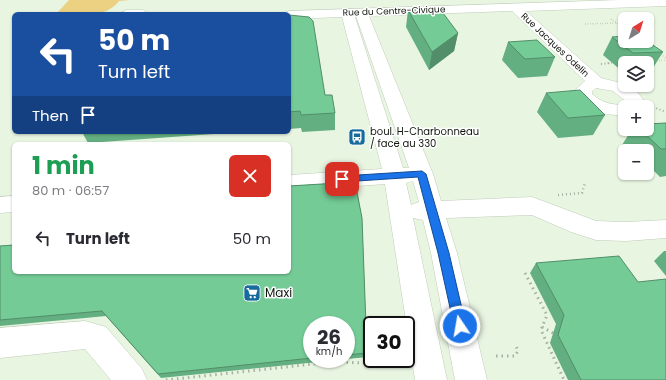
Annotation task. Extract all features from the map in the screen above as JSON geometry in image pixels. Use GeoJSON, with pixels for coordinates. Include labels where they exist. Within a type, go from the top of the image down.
{"type":"FeatureCollection","features":[{"type":"Feature","properties":{"kind":"street","name":"Rue du Centre-Civique"},"geometry":{"type":"LineString","coordinates":[[291,15],[354,12],[457,4],[515,7],[602,2],[665,3]]}},
{"type":"Feature","properties":{"kind":"street","name":"Rue Jacques Odelin"},"geometry":{"type":"LineString","coordinates":[[515,7],[596,84]]}},
{"type":"Feature","properties":{"kind":"street"},"geometry":{"type":"LineString","coordinates":[[354,12],[422,174],[444,253],[471,380]]}},
{"type":"Feature","properties":{"kind":"street"},"geometry":{"type":"LineString","coordinates":[[354,12],[395,176],[430,380]]}},
{"type":"Feature","properties":{"kind":"street","name":"Rue Jacques Odelin"},"geometry":{"type":"LineString","coordinates":[[618,110],[601,107],[587,98],[583,90],[585,86],[596,84],[614,86],[628,92],[635,100]]}},
{"type":"Feature","properties":{"kind":"street"},"geometry":{"type":"LineString","coordinates":[[291,183],[422,174]]}},
{"type":"Feature","properties":{"kind":"street"},"geometry":{"type":"LineString","coordinates":[[0,205],[12,204]]}},
{"type":"Feature","properties":{"kind":"street"},"geometry":{"type":"LineString","coordinates":[[402,212],[532,206],[545,209],[587,228],[607,231],[632,232],[666,228]]}},
{"type":"Feature","properties":{"kind":"street"},"geometry":{"type":"LineString","coordinates":[[0,343],[90,335],[98,340],[131,380]]}},
{"type":"Feature","properties":{"kind":"path"},"geometry":{"type":"LineString","coordinates":[[585,24],[616,23]]}},
{"type":"Feature","properties":{"kind":"path"},"geometry":{"type":"LineString","coordinates":[[654,50],[666,59]]}},
{"type":"Feature","properties":{"kind":"path"},"geometry":{"type":"LineString","coordinates":[[654,61],[666,59]]}},
{"type":"Feature","properties":{"kind":"path"},"geometry":{"type":"LineString","coordinates":[[654,108],[666,112]]}},
{"type":"Feature","properties":{"kind":"path"},"geometry":{"type":"LineString","coordinates":[[553,195],[582,193],[585,183]]}},
{"type":"Feature","properties":{"kind":"path"},"geometry":{"type":"LineString","coordinates":[[525,273],[547,315],[542,327],[543,335],[564,380]]}},
{"type":"Feature","properties":{"kind":"path"},"geometry":{"type":"LineString","coordinates":[[542,327],[554,333]]}},
{"type":"Feature","properties":{"kind":"path"},"geometry":{"type":"LineString","coordinates":[[496,356],[515,356],[518,351],[516,346]]}},
{"type":"Feature","properties":{"kind":"path"},"geometry":{"type":"LineString","coordinates":[[166,380],[332,362],[363,363]]}},
{"type":"Feature","properties":{"kind":"shaded area"},"geometry":{"type":"Polygon","coordinates":[[[69,0],[130,0],[119,1],[113,7],[102,12],[58,12],[69,0]]]}},
{"type":"Feature","properties":{"kind":"building"},"geometry":{"type":"Polygon","coordinates":[[[431,9],[443,13],[458,33],[432,52],[408,10],[431,9]]]}},
{"type":"Feature","properties":{"kind":"building"},"geometry":{"type":"Polygon","coordinates":[[[291,15],[309,17],[313,21],[325,95],[332,95],[335,113],[301,115],[300,111],[291,112],[291,15]]]}},
{"type":"Feature","properties":{"kind":"building"},"geometry":{"type":"Polygon","coordinates":[[[612,37],[618,37],[618,42],[612,37]]]}},
{"type":"Feature","properties":{"kind":"building"},"geometry":{"type":"Polygon","coordinates":[[[537,40],[555,57],[525,59],[508,42],[537,40]]]}},
{"type":"Feature","properties":{"kind":"building"},"geometry":{"type":"Polygon","coordinates":[[[654,46],[663,52],[633,53],[626,48],[654,48],[654,46]]]}},
{"type":"Feature","properties":{"kind":"building"},"geometry":{"type":"Polygon","coordinates":[[[580,90],[605,115],[568,118],[546,93],[580,90]]]}},
{"type":"Feature","properties":{"kind":"building"},"geometry":{"type":"Polygon","coordinates":[[[666,123],[666,149],[661,149],[647,136],[654,136],[654,124],[666,123]]]}},
{"type":"Feature","properties":{"kind":"building"},"geometry":{"type":"Polygon","coordinates":[[[355,182],[362,218],[366,316],[363,316],[363,353],[355,354],[355,316],[303,316],[303,359],[158,374],[102,311],[0,320],[0,246],[12,245],[12,274],[291,274],[291,186],[355,182]]]}},
{"type":"Feature","properties":{"kind":"building"},"geometry":{"type":"Polygon","coordinates":[[[619,256],[638,282],[666,279],[666,380],[581,380],[558,335],[564,315],[536,263],[619,256]]]}},
{"type":"Feature","properties":{"kind":"place","name":"boul. H-Charbonneau / face au 330"},"geometry":{"type":"Point","coordinates":[357,137]}},
{"type":"Feature","properties":{"kind":"place","name":"Maxi"},"geometry":{"type":"Point","coordinates":[252,293]}},
{"type":"Feature","properties":{"kind":"route"},"geometry":{"type":"LineString","coordinates":[[342,179],[422,174],[444,253],[460,326]]}}]}
